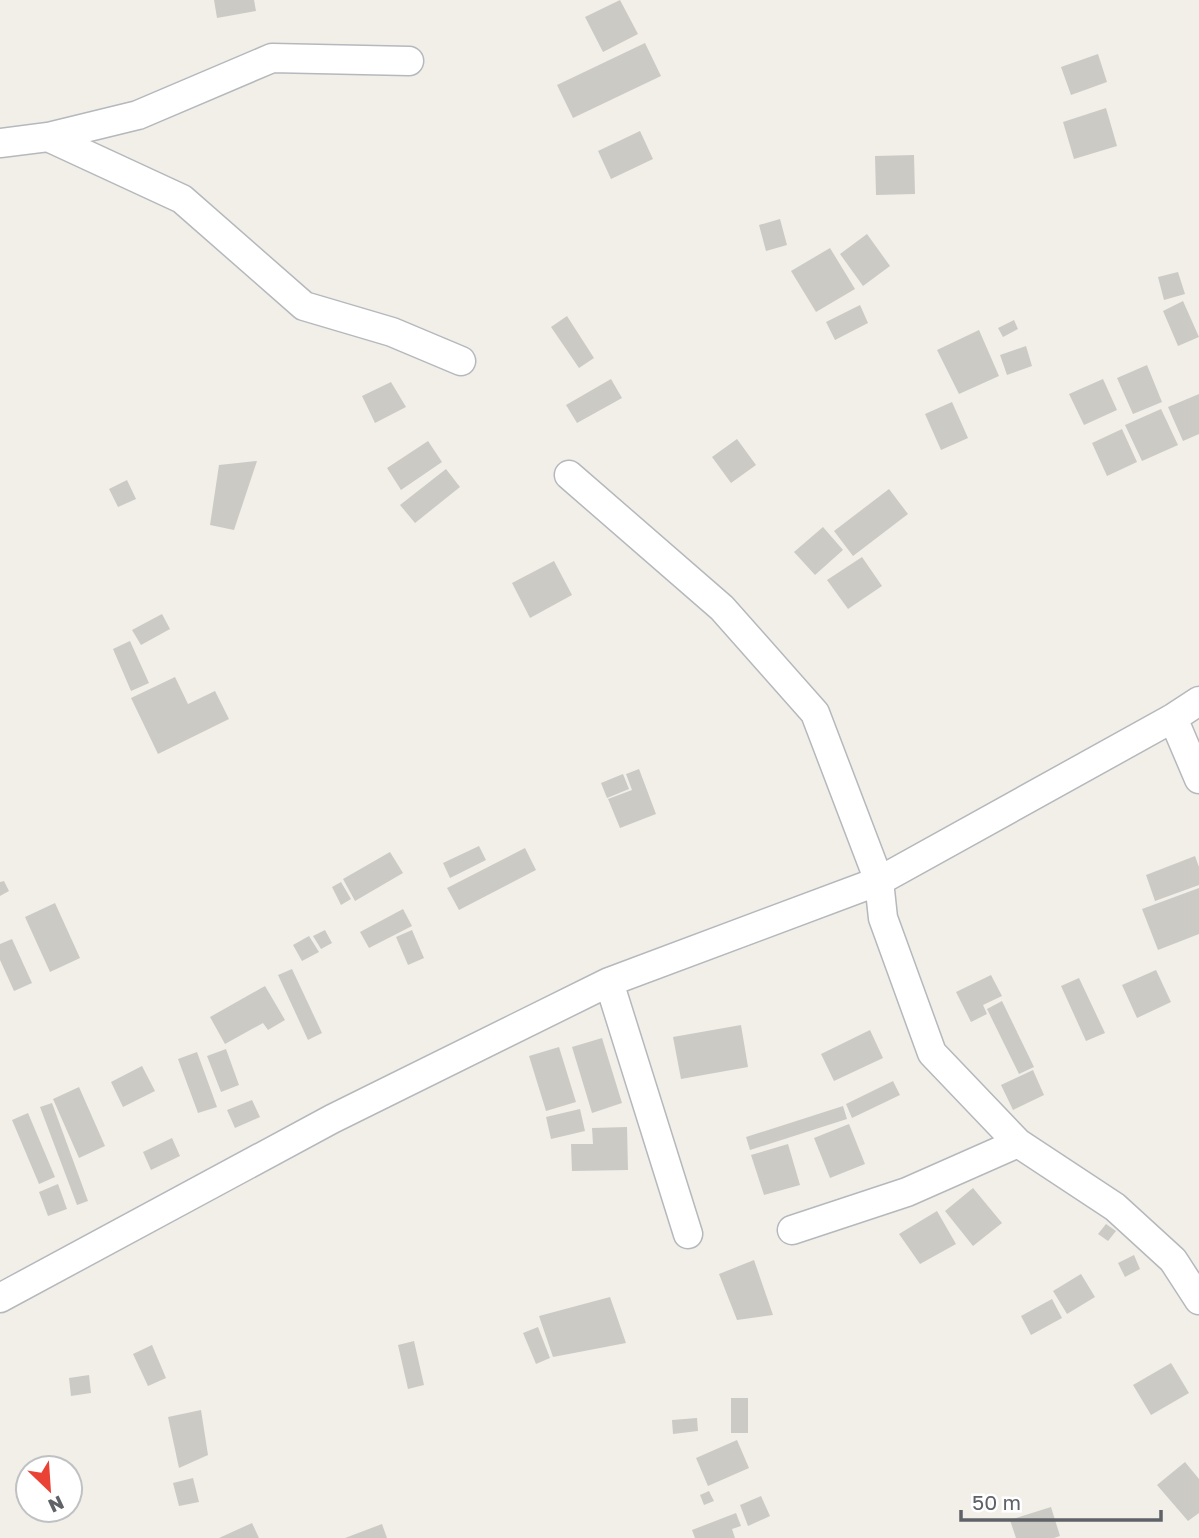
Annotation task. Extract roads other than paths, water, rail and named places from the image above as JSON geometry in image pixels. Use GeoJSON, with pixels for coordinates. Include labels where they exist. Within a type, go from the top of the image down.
{"type":"FeatureCollection","features":[{"type":"Feature","properties":{"kind":"street"},"geometry":{"type":"LineString","coordinates":[[0,143],[48,137],[138,115],[272,58],[409,61]]}},
{"type":"Feature","properties":{"kind":"street"},"geometry":{"type":"LineString","coordinates":[[48,137],[182,199],[304,306],[392,332],[461,361]]}},
{"type":"Feature","properties":{"kind":"street"},"geometry":{"type":"LineString","coordinates":[[569,475],[722,608],[814,713],[879,881],[883,918],[932,1053],[1018,1143],[1115,1207],[1173,1260],[1199,1300]]}},
{"type":"Feature","properties":{"kind":"street"},"geometry":{"type":"LineString","coordinates":[[0,1298],[332,1119],[609,982],[879,881],[1199,701]]}},
{"type":"Feature","properties":{"kind":"street"},"geometry":{"type":"LineString","coordinates":[[1173,718],[1199,779]]}},
{"type":"Feature","properties":{"kind":"street"},"geometry":{"type":"LineString","coordinates":[[609,982],[688,1234]]}},
{"type":"Feature","properties":{"kind":"street"},"geometry":{"type":"LineString","coordinates":[[792,1230],[907,1192],[1018,1143]]}}]}
